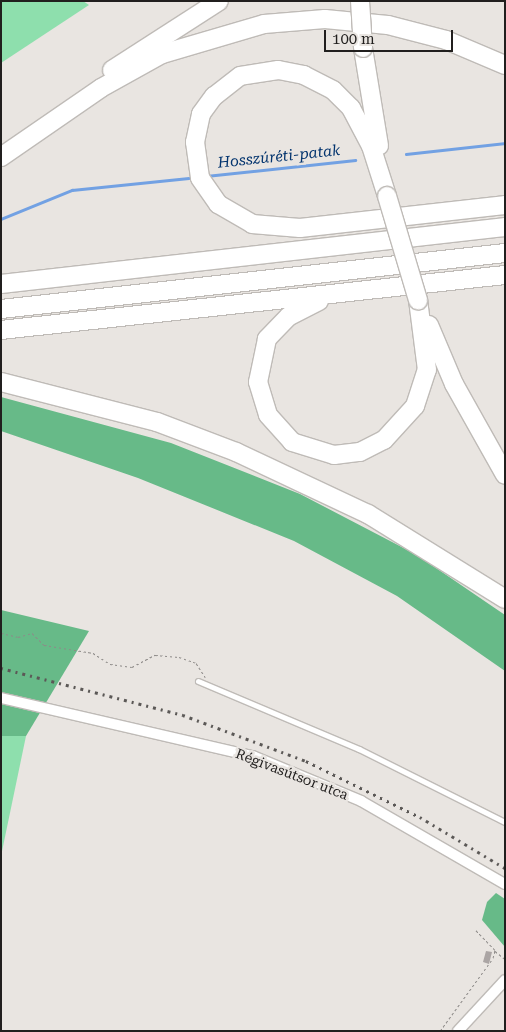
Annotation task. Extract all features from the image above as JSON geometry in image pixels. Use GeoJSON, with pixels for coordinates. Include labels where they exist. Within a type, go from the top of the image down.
{"type":"FeatureCollection","features":[{"type":"Feature","properties":{"kind":"highway"},"geometry":{"type":"LineString","coordinates":[[50,123],[74,98],[142,49],[219,1]]}},
{"type":"Feature","properties":{"kind":"highway"},"geometry":{"type":"LineString","coordinates":[[360,1],[363,48],[387,196]]}},
{"type":"Feature","properties":{"kind":"highway"},"geometry":{"type":"LineString","coordinates":[[1,157],[50,123],[162,54],[264,24],[325,19],[388,25],[446,40],[505,65]]}},
{"type":"Feature","properties":{"kind":"highway"},"geometry":{"type":"LineString","coordinates":[[504,472],[454,384],[418,300],[387,196],[372,146],[351,108],[325,85],[278,70],[240,76],[208,104],[195,142],[200,178],[229,213],[275,228],[505,205]]}},
{"type":"Feature","properties":{"kind":"highway"},"geometry":{"type":"LineString","coordinates":[[1,284],[505,227]]}},
{"type":"Feature","properties":{"kind":"highway"},"geometry":{"type":"LineString","coordinates":[[1,309],[505,253]]}},
{"type":"Feature","properties":{"kind":"highway"},"geometry":{"type":"LineString","coordinates":[[1,330],[505,275]]}},
{"type":"Feature","properties":{"kind":"highway"},"geometry":{"type":"LineString","coordinates":[[341,293],[289,316],[267,339],[258,367],[261,399],[278,430],[306,449],[334,455],[360,452],[384,440],[416,406],[427,370],[418,300]]}},
{"type":"Feature","properties":{"kind":"highway"},"geometry":{"type":"LineString","coordinates":[[1,382],[157,422],[346,502],[505,599]]}},
{"type":"Feature","properties":{"kind":"street","name":"Régivasútsor utca"},"geometry":{"type":"LineString","coordinates":[[1,698],[252,756],[361,801],[505,884]]}},
{"type":"Feature","properties":{"kind":"street"},"geometry":{"type":"LineString","coordinates":[[458,1031],[505,980]]}},
{"type":"Feature","properties":{"kind":"lane"},"geometry":{"type":"LineString","coordinates":[[198,681],[359,749],[505,822]]}},
{"type":"Feature","properties":{"kind":"path"},"geometry":{"type":"LineString","coordinates":[[1,633],[18,637],[32,633],[44,645],[93,653],[104,661],[132,667],[154,655],[189,659],[203,671],[208,685]]}},
{"type":"Feature","properties":{"kind":"path"},"geometry":{"type":"LineString","coordinates":[[476,930],[505,959]]}},
{"type":"Feature","properties":{"kind":"path"},"geometry":{"type":"LineString","coordinates":[[440,1031],[487,971],[495,950]]}},
{"type":"Feature","properties":{"kind":"green space"},"geometry":{"type":"Polygon","coordinates":[[[1,1],[83,1],[89,5],[1,63],[1,1]]]}},
{"type":"Feature","properties":{"kind":"green space"},"geometry":{"type":"Polygon","coordinates":[[[1,397],[171,443],[300,494],[417,555],[505,615],[505,671],[397,596],[294,541],[138,478],[1,431],[1,397]]]}},
{"type":"Feature","properties":{"kind":"green space"},"geometry":{"type":"Polygon","coordinates":[[[1,610],[89,631],[26,736],[1,736],[1,610]]]}},
{"type":"Feature","properties":{"kind":"green space"},"geometry":{"type":"Polygon","coordinates":[[[1,736],[26,736],[1,856],[1,736]]]}},
{"type":"Feature","properties":{"kind":"green space"},"geometry":{"type":"Polygon","coordinates":[[[496,893],[505,899],[505,947],[482,920],[487,902],[496,893]]]}},
{"type":"Feature","properties":{"kind":"building"},"geometry":{"type":"Polygon","coordinates":[[[486,951],[492,952],[489,964],[483,962],[486,951]]]}},
{"type":"Feature","properties":{"kind":"waterway","name":"Hosszúréti-patak"},"geometry":{"type":"LineString","coordinates":[[406,154],[505,143]]}},
{"type":"Feature","properties":{"kind":"waterway","name":"Hosszúréti-patak"},"geometry":{"type":"LineString","coordinates":[[206,176],[355,160]]}},
{"type":"Feature","properties":{"kind":"waterway","name":"Hosszúréti-patak"},"geometry":{"type":"LineString","coordinates":[[1,219],[72,190],[188,178]]}},
{"type":"Feature","properties":{"kind":"railway"},"geometry":{"type":"LineString","coordinates":[[1,668],[183,715],[306,761],[420,817],[505,868]]}}]}
